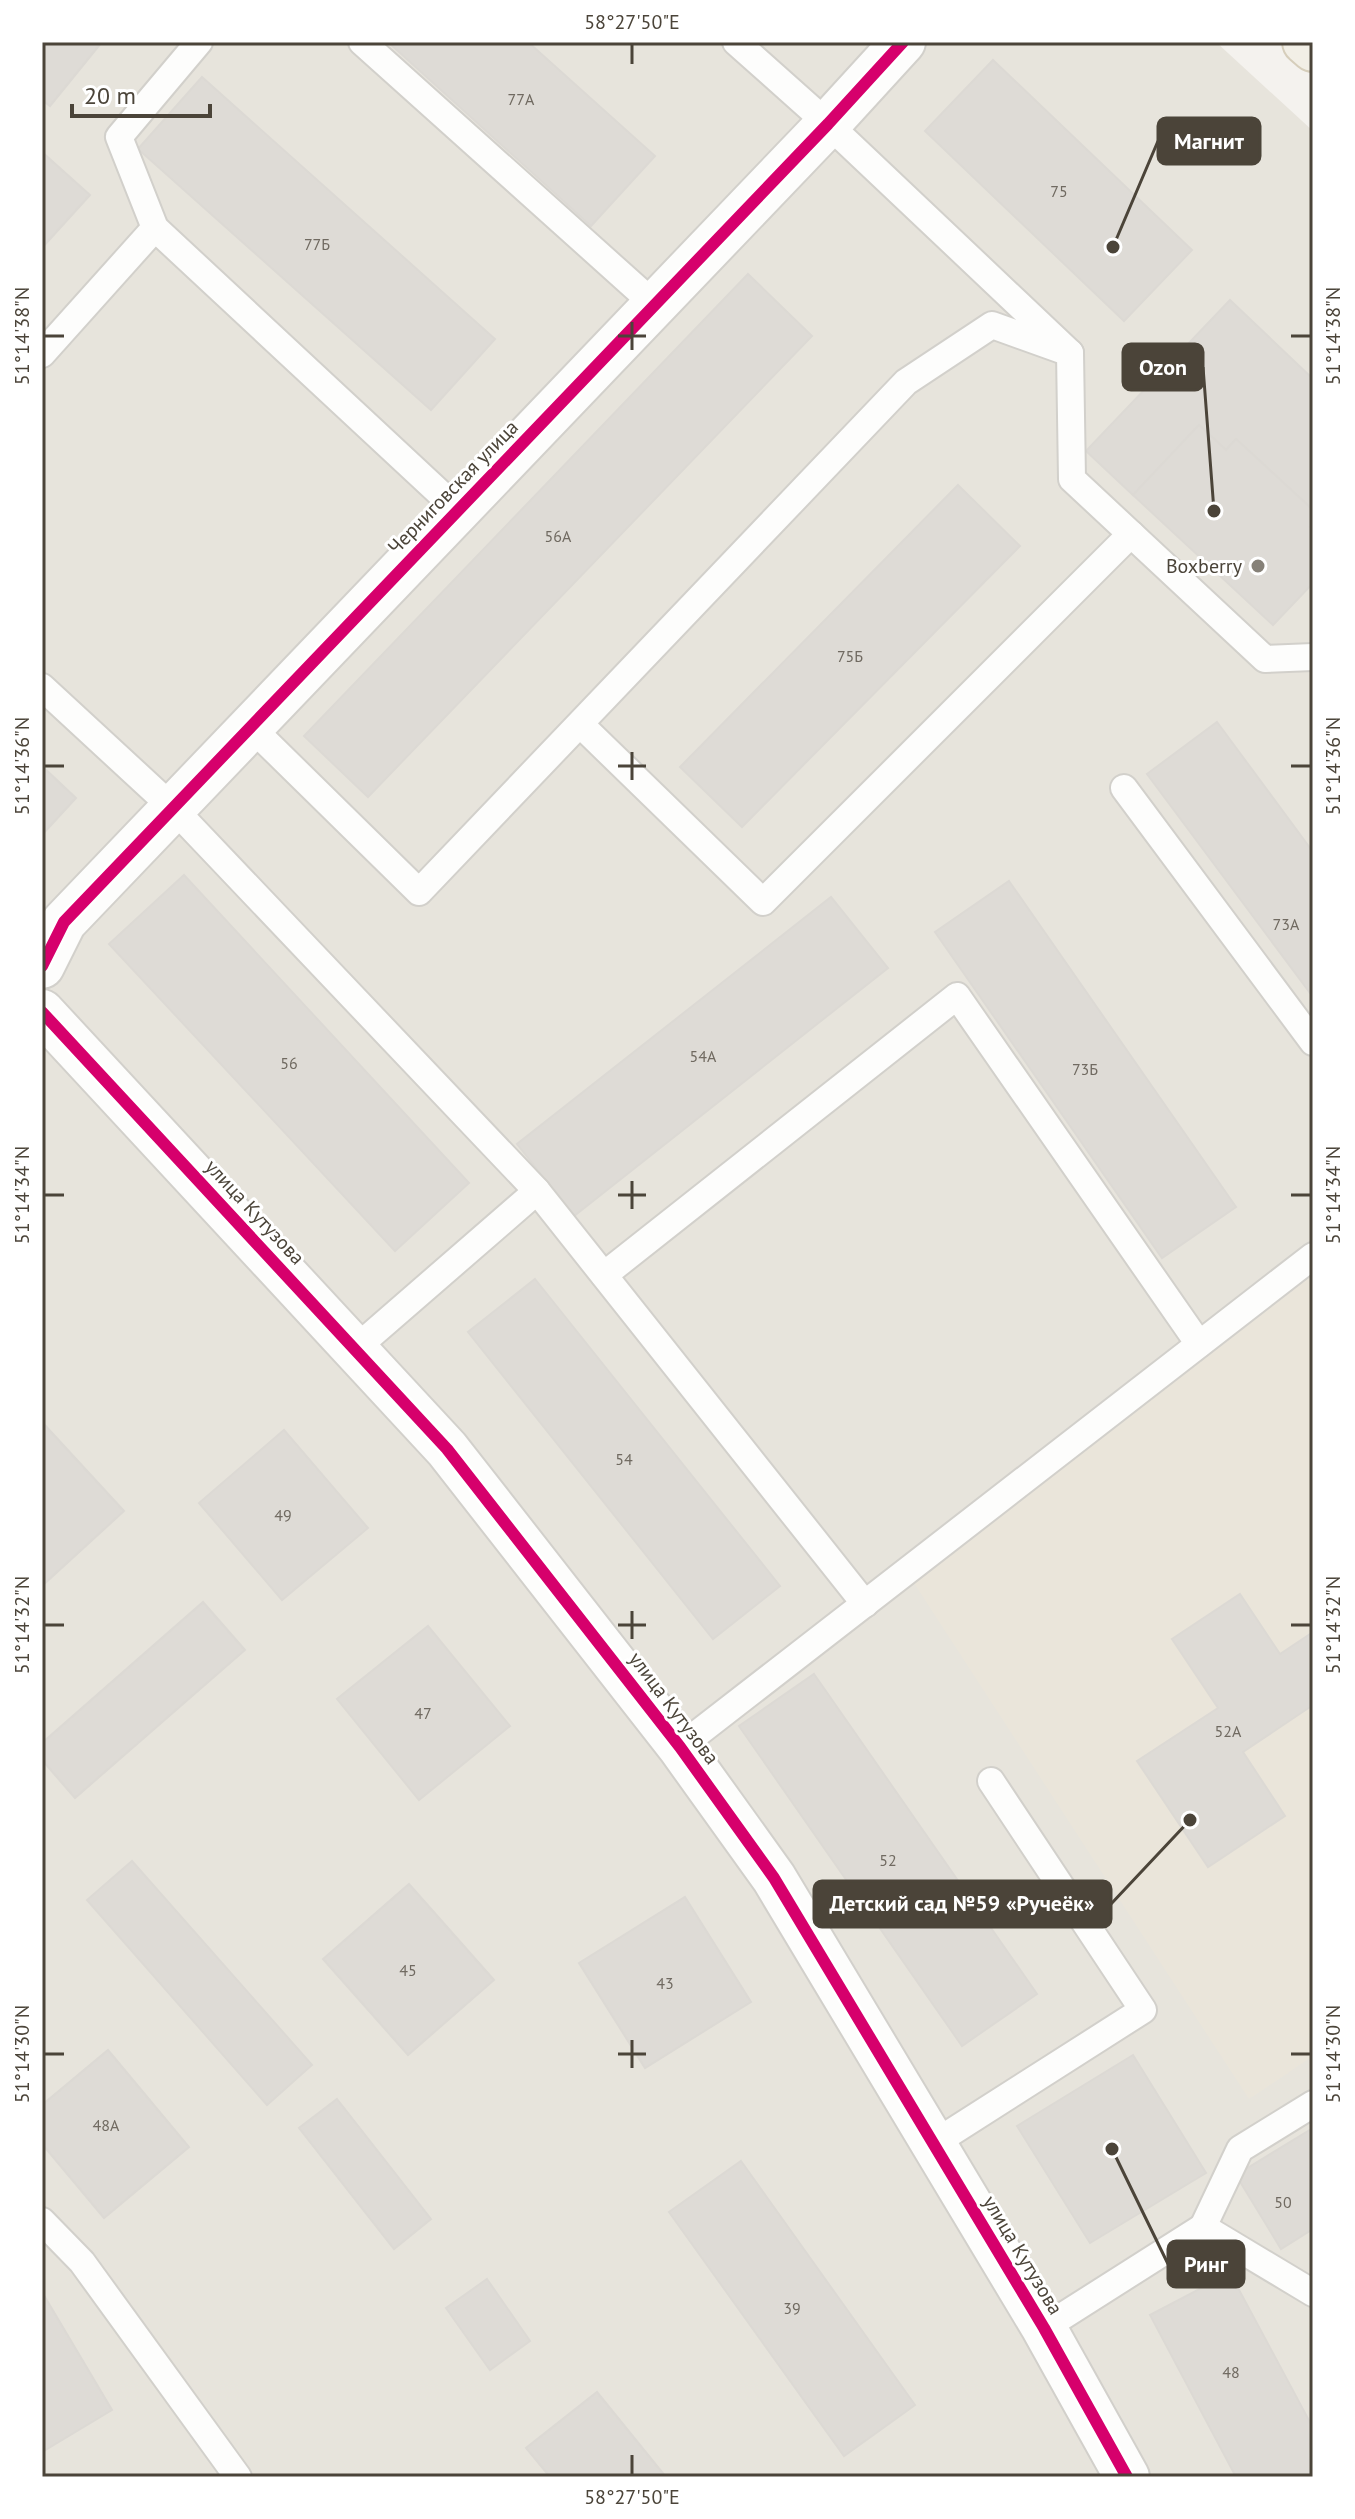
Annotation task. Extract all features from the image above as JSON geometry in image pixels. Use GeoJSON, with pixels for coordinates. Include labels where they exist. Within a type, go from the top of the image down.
{"type":"FeatureCollection","features":[{"type":"Feature","properties":{"kind":"main road"},"geometry":{"type":"LineString","coordinates":[[1305,42],[1313,49]]}},
{"type":"Feature","properties":{"kind":"street","name":"Черниговская улица"},"geometry":{"type":"LineString","coordinates":[[42,966],[64,922],[903,42]]}},
{"type":"Feature","properties":{"kind":"street","name":"улица Кутузова"},"geometry":{"type":"LineString","coordinates":[[42,1012],[447,1449],[680,1747],[774,1878],[1044,2328],[1127,2477]]}},
{"type":"Feature","properties":{"kind":"lane"},"geometry":{"type":"LineString","coordinates":[[199,42],[119,137],[155,228],[458,510]]}},
{"type":"Feature","properties":{"kind":"lane"},"geometry":{"type":"LineString","coordinates":[[362,42],[655,305]]}},
{"type":"Feature","properties":{"kind":"lane"},"geometry":{"type":"LineString","coordinates":[[736,42],[828,124],[1070,353],[1072,479],[1265,659],[1313,657]]}},
{"type":"Feature","properties":{"kind":"lane"},"geometry":{"type":"LineString","coordinates":[[42,354],[155,228]]}},
{"type":"Feature","properties":{"kind":"lane"},"geometry":{"type":"LineString","coordinates":[[251,727],[419,892],[906,382],[992,325],[1070,353]]}},
{"type":"Feature","properties":{"kind":"lane"},"geometry":{"type":"LineString","coordinates":[[580,724],[763,902],[1131,534]]}},
{"type":"Feature","properties":{"kind":"lane"},"geometry":{"type":"LineString","coordinates":[[42,687],[173,808],[537,1191],[865,1604]]}},
{"type":"Feature","properties":{"kind":"lane"},"geometry":{"type":"LineString","coordinates":[[1124,788],[1313,1042]]}},
{"type":"Feature","properties":{"kind":"lane"},"geometry":{"type":"LineString","coordinates":[[604,1275],[957,996],[1199,1344]]}},
{"type":"Feature","properties":{"kind":"lane"},"geometry":{"type":"LineString","coordinates":[[355,1349],[537,1191]]}},
{"type":"Feature","properties":{"kind":"lane"},"geometry":{"type":"LineString","coordinates":[[680,1747],[1313,1256]]}},
{"type":"Feature","properties":{"kind":"lane"},"geometry":{"type":"LineString","coordinates":[[933,2144],[1143,2010],[991,1781]]}},
{"type":"Feature","properties":{"kind":"lane"},"geometry":{"type":"LineString","coordinates":[[1044,2328],[1203,2227],[1240,2149],[1313,2104]]}},
{"type":"Feature","properties":{"kind":"lane"},"geometry":{"type":"LineString","coordinates":[[42,2221],[82,2262],[238,2477]]}},
{"type":"Feature","properties":{"kind":"lane"},"geometry":{"type":"LineString","coordinates":[[1203,2227],[1313,2293]]}},
{"type":"Feature","properties":{"kind":"shaded area"},"geometry":{"type":"Polygon","coordinates":[[[42,42],[1216,42],[1313,131],[1313,2477],[42,2477],[42,42]]]}},
{"type":"Feature","properties":{"kind":"shaded area"},"geometry":{"type":"Polygon","coordinates":[[[1313,1275],[1313,2056],[1249,2099],[914,1583],[1313,1275]]]}},
{"type":"Feature","properties":{"kind":"building"},"geometry":{"type":"Polygon","coordinates":[[[42,42],[102,42],[50,106],[42,100],[42,42]]]}},
{"type":"Feature","properties":{"kind":"building"},"geometry":{"type":"Polygon","coordinates":[[[388,42],[528,42],[655,156],[591,226],[388,42]]]}},
{"type":"Feature","properties":{"kind":"building"},"geometry":{"type":"Polygon","coordinates":[[[993,60],[1192,250],[1124,321],[925,131],[993,60]]]}},
{"type":"Feature","properties":{"kind":"building"},"geometry":{"type":"Polygon","coordinates":[[[202,77],[495,339],[431,410],[138,149],[202,77]]]}},
{"type":"Feature","properties":{"kind":"building"},"geometry":{"type":"Polygon","coordinates":[[[42,152],[90,195],[42,248],[42,152]]]}},
{"type":"Feature","properties":{"kind":"building"},"geometry":{"type":"Polygon","coordinates":[[[748,274],[812,336],[368,797],[304,736],[748,274]]]}},
{"type":"Feature","properties":{"kind":"building"},"geometry":{"type":"Polygon","coordinates":[[[1230,300],[1313,379],[1313,510],[1236,439],[1226,450],[1199,425],[1133,495],[1086,451],[1230,300]]]}},
{"type":"Feature","properties":{"kind":"building"},"geometry":{"type":"Polygon","coordinates":[[[1199,425],[1226,450],[1236,439],[1313,510],[1313,525],[1310,527],[1313,530],[1313,583],[1273,625],[1133,495],[1199,425]]]}},
{"type":"Feature","properties":{"kind":"building"},"geometry":{"type":"Polygon","coordinates":[[[958,485],[1020,546],[742,827],[680,767],[958,485]]]}},
{"type":"Feature","properties":{"kind":"building"},"geometry":{"type":"Polygon","coordinates":[[[1217,722],[1313,852],[1313,997],[1147,774],[1217,722]]]}},
{"type":"Feature","properties":{"kind":"building"},"geometry":{"type":"Polygon","coordinates":[[[42,766],[76,798],[42,835],[42,766]]]}},
{"type":"Feature","properties":{"kind":"building"},"geometry":{"type":"Polygon","coordinates":[[[184,875],[469,1183],[395,1251],[109,944],[184,875]]]}},
{"type":"Feature","properties":{"kind":"building"},"geometry":{"type":"Polygon","coordinates":[[[1009,881],[1236,1207],[1162,1258],[935,932],[1009,881]]]}},
{"type":"Feature","properties":{"kind":"building"},"geometry":{"type":"Polygon","coordinates":[[[831,897],[888,968],[574,1216],[517,1144],[831,897]]]}},
{"type":"Feature","properties":{"kind":"building"},"geometry":{"type":"Polygon","coordinates":[[[535,1279],[780,1586],[713,1639],[468,1332],[535,1279]]]}},
{"type":"Feature","properties":{"kind":"building"},"geometry":{"type":"Polygon","coordinates":[[[42,1422],[124,1511],[42,1586],[42,1422]]]}},
{"type":"Feature","properties":{"kind":"building"},"geometry":{"type":"Polygon","coordinates":[[[284,1430],[368,1528],[282,1600],[199,1503],[284,1430]]]}},
{"type":"Feature","properties":{"kind":"building"},"geometry":{"type":"Polygon","coordinates":[[[1240,1594],[1280,1654],[1313,1632],[1313,1711],[1310,1707],[1243,1752],[1285,1816],[1208,1867],[1137,1761],[1218,1708],[1172,1639],[1240,1594]]]}},
{"type":"Feature","properties":{"kind":"building"},"geometry":{"type":"Polygon","coordinates":[[[203,1602],[245,1650],[75,1798],[42,1760],[42,1743],[203,1602]]]}},
{"type":"Feature","properties":{"kind":"building"},"geometry":{"type":"Polygon","coordinates":[[[428,1626],[510,1726],[419,1800],[337,1699],[428,1626]]]}},
{"type":"Feature","properties":{"kind":"building"},"geometry":{"type":"Polygon","coordinates":[[[814,1674],[1037,1994],[962,2046],[739,1726],[814,1674]]]}},
{"type":"Feature","properties":{"kind":"building"},"geometry":{"type":"Polygon","coordinates":[[[132,1861],[312,2065],[267,2105],[87,1900],[132,1861]]]}},
{"type":"Feature","properties":{"kind":"building"},"geometry":{"type":"Polygon","coordinates":[[[409,1884],[494,1980],[408,2055],[323,1959],[409,1884]]]}},
{"type":"Feature","properties":{"kind":"building"},"geometry":{"type":"Polygon","coordinates":[[[685,1897],[751,2002],[645,2068],[579,1963],[685,1897]]]}},
{"type":"Feature","properties":{"kind":"building"},"geometry":{"type":"Polygon","coordinates":[[[108,2050],[189,2147],[104,2218],[42,2144],[42,2105],[108,2050]]]}},
{"type":"Feature","properties":{"kind":"building"},"geometry":{"type":"Polygon","coordinates":[[[1133,2055],[1206,2173],[1090,2243],[1017,2126],[1133,2055]]]}},
{"type":"Feature","properties":{"kind":"building"},"geometry":{"type":"Polygon","coordinates":[[[337,2099],[431,2219],[394,2249],[299,2128],[337,2099]]]}},
{"type":"Feature","properties":{"kind":"building"},"geometry":{"type":"Polygon","coordinates":[[[1313,2128],[1313,2229],[1281,2249],[1236,2175],[1313,2128]]]}},
{"type":"Feature","properties":{"kind":"building"},"geometry":{"type":"Polygon","coordinates":[[[741,2161],[915,2405],[844,2456],[669,2212],[741,2161]]]}},
{"type":"Feature","properties":{"kind":"building"},"geometry":{"type":"Polygon","coordinates":[[[1230,2273],[1313,2428],[1313,2477],[1236,2477],[1150,2315],[1230,2273]]]}},
{"type":"Feature","properties":{"kind":"building"},"geometry":{"type":"Polygon","coordinates":[[[487,2279],[530,2341],[490,2370],[446,2308],[487,2279]]]}},
{"type":"Feature","properties":{"kind":"building"},"geometry":{"type":"Polygon","coordinates":[[[42,2292],[112,2410],[42,2452],[42,2292]]]}},
{"type":"Feature","properties":{"kind":"building"},"geometry":{"type":"Polygon","coordinates":[[[597,2392],[666,2477],[550,2477],[526,2448],[597,2392]]]}},
{"type":"Feature","properties":{"kind":"cycle path"},"geometry":{"type":"LineString","coordinates":[[42,966],[64,922],[903,42]]}},
{"type":"Feature","properties":{"kind":"cycle path"},"geometry":{"type":"LineString","coordinates":[[42,1012],[447,1449],[680,1747],[774,1878],[1044,2328],[1127,2477]]}},
{"type":"Feature","properties":{"kind":"place","name":"Магнит"},"geometry":{"type":"Point","coordinates":[1113,247]}},
{"type":"Feature","properties":{"kind":"place","name":"Ozon"},"geometry":{"type":"Point","coordinates":[1214,511]}},
{"type":"Feature","properties":{"kind":"place","name":"Boxberry"},"geometry":{"type":"Point","coordinates":[1258,566]}},
{"type":"Feature","properties":{"kind":"place","name":"Детский сад №59 «Ручеёк»"},"geometry":{"type":"Point","coordinates":[1190,1820]}},
{"type":"Feature","properties":{"kind":"place","name":"Ринг"},"geometry":{"type":"Point","coordinates":[1112,2149]}}]}
